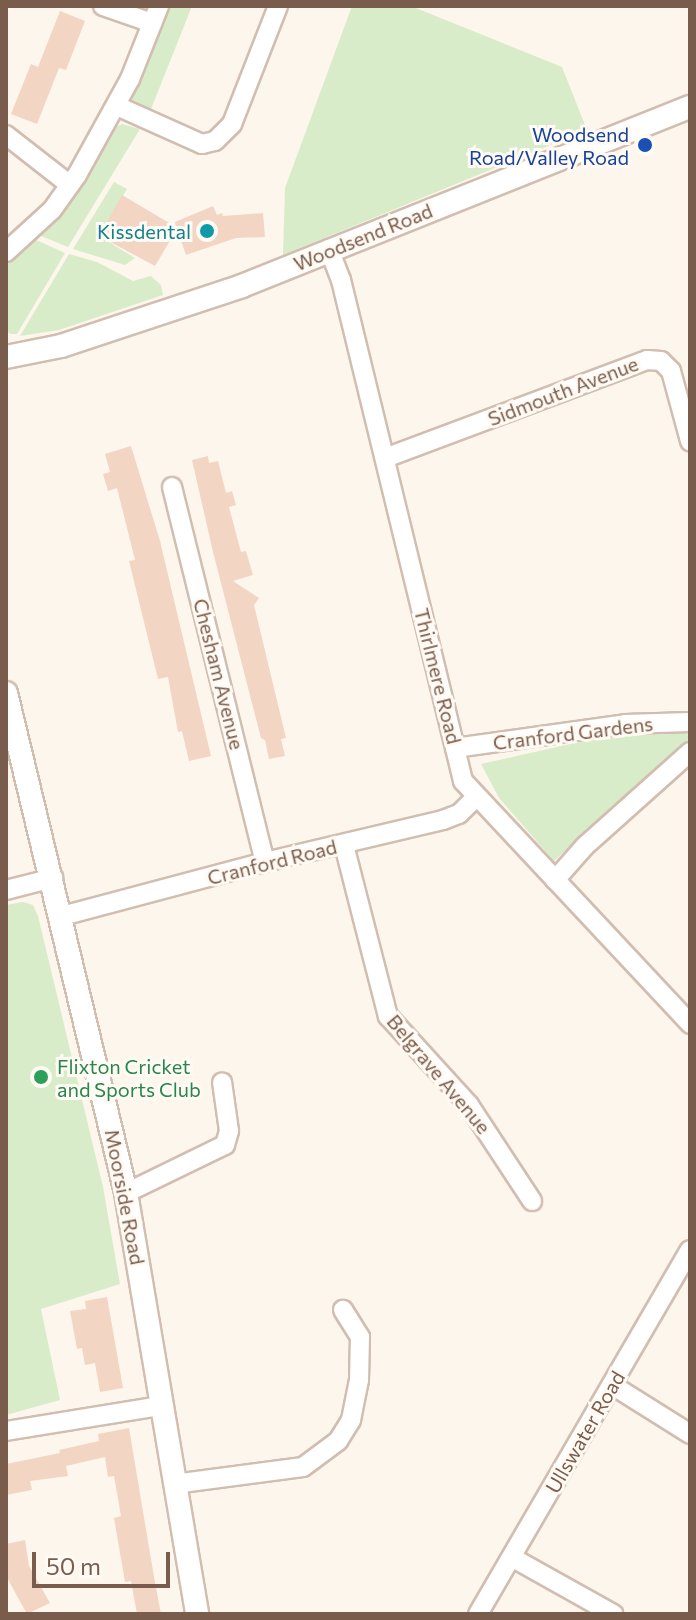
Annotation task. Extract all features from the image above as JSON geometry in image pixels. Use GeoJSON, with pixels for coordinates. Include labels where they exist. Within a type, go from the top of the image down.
{"type":"FeatureCollection","features":[{"type":"Feature","properties":{"kind":"street"},"geometry":{"type":"LineString","coordinates":[[6,252],[52,210],[70,185],[117,106],[156,14],[103,6]]}},
{"type":"Feature","properties":{"kind":"street"},"geometry":{"type":"LineString","coordinates":[[117,106],[202,144],[215,141],[232,124],[278,6]]}},
{"type":"Feature","properties":{"kind":"street","name":"Woodsend Road"},"geometry":{"type":"LineString","coordinates":[[6,357],[61,346],[242,286],[690,107]]}},
{"type":"Feature","properties":{"kind":"street"},"geometry":{"type":"LineString","coordinates":[[6,135],[70,185]]}},
{"type":"Feature","properties":{"kind":"street","name":"Thirlmere Road"},"geometry":{"type":"LineString","coordinates":[[329,249],[341,280],[463,781],[690,1024]]}},
{"type":"Feature","properties":{"kind":"street"},"geometry":{"type":"LineString","coordinates":[[6,345],[31,353]]}},
{"type":"Feature","properties":{"kind":"street","name":"Sidmouth Avenue"},"geometry":{"type":"LineString","coordinates":[[385,458],[647,360],[661,361],[671,371],[690,441]]}},
{"type":"Feature","properties":{"kind":"street","name":"Chesham Avenue"},"geometry":{"type":"LineString","coordinates":[[172,487],[265,862]]}},
{"type":"Feature","properties":{"kind":"street","name":"Moorside Road"},"geometry":{"type":"LineString","coordinates":[[6,693],[53,878],[126,1193],[197,1614]]}},
{"type":"Feature","properties":{"kind":"street","name":"Cranford Gardens"},"geometry":{"type":"LineString","coordinates":[[455,748],[625,724],[690,722]]}},
{"type":"Feature","properties":{"kind":"street"},"geometry":{"type":"LineString","coordinates":[[555,880],[585,846],[690,752]]}},
{"type":"Feature","properties":{"kind":"street","name":"Cranford Road"},"geometry":{"type":"LineString","coordinates":[[62,916],[265,862],[443,820],[459,814],[476,797]]}},
{"type":"Feature","properties":{"kind":"street","name":"Belgrave Avenue"},"geometry":{"type":"LineString","coordinates":[[344,845],[388,1016],[469,1105],[532,1201]]}},
{"type":"Feature","properties":{"kind":"street"},"geometry":{"type":"LineString","coordinates":[[6,890],[53,878]]}},
{"type":"Feature","properties":{"kind":"street"},"geometry":{"type":"LineString","coordinates":[[126,1193],[225,1145],[229,1131],[222,1082]]}},
{"type":"Feature","properties":{"kind":"street","name":"Ullswater Road"},"geometry":{"type":"LineString","coordinates":[[478,1614],[690,1250]]}},
{"type":"Feature","properties":{"kind":"street"},"geometry":{"type":"LineString","coordinates":[[174,1484],[303,1467],[321,1457],[338,1441],[351,1420],[359,1380],[360,1337],[343,1310]]}},
{"type":"Feature","properties":{"kind":"street"},"geometry":{"type":"LineString","coordinates":[[612,1385],[690,1434]]}},
{"type":"Feature","properties":{"kind":"street"},"geometry":{"type":"LineString","coordinates":[[6,1431],[161,1406]]}},
{"type":"Feature","properties":{"kind":"street"},"geometry":{"type":"LineString","coordinates":[[513,1558],[613,1614]]}},
{"type":"Feature","properties":{"kind":"green space"},"geometry":{"type":"Polygon","coordinates":[[[162,6],[192,6],[149,114],[123,103],[162,6]]]}},
{"type":"Feature","properties":{"kind":"green space"},"geometry":{"type":"Polygon","coordinates":[[[352,6],[411,6],[562,67],[587,130],[283,255],[285,188],[352,6]]]}},
{"type":"Feature","properties":{"kind":"green space"},"geometry":{"type":"Polygon","coordinates":[[[122,124],[140,129],[68,247],[41,236],[37,230],[108,131],[122,124]]]}},
{"type":"Feature","properties":{"kind":"green space"},"geometry":{"type":"Polygon","coordinates":[[[114,182],[127,189],[99,236],[135,258],[125,265],[73,249],[114,182]]]}},
{"type":"Feature","properties":{"kind":"green space"},"geometry":{"type":"Polygon","coordinates":[[[34,239],[65,253],[17,334],[11,334],[6,331],[6,263],[34,239]]]}},
{"type":"Feature","properties":{"kind":"green space"},"geometry":{"type":"Polygon","coordinates":[[[69,254],[97,262],[133,281],[151,276],[161,285],[163,295],[59,330],[20,336],[69,254]]]}},
{"type":"Feature","properties":{"kind":"green space"},"geometry":{"type":"Polygon","coordinates":[[[687,732],[690,741],[618,801],[554,861],[499,798],[481,764],[619,733],[687,732]]]}},
{"type":"Feature","properties":{"kind":"green space","name":"Flixton Cricket and Sports Club"},"geometry":{"type":"Polygon","coordinates":[[[23,902],[33,905],[38,916],[103,1187],[120,1284],[41,1309],[60,1400],[6,1415],[6,905],[23,902]]]}},
{"type":"Feature","properties":{"kind":"building"},"geometry":{"type":"Polygon","coordinates":[[[60,11],[85,21],[66,70],[59,68],[37,124],[11,114],[31,64],[38,67],[60,11]]]}},
{"type":"Feature","properties":{"kind":"building"},"geometry":{"type":"Polygon","coordinates":[[[122,195],[176,227],[175,222],[213,206],[217,215],[222,213],[223,216],[263,213],[265,237],[236,238],[186,255],[177,229],[155,266],[99,236],[122,195]]]}},
{"type":"Feature","properties":{"kind":"building"},"geometry":{"type":"Polygon","coordinates":[[[131,446],[160,541],[211,756],[189,761],[182,731],[178,732],[168,677],[158,679],[129,561],[135,560],[117,488],[108,491],[103,474],[110,472],[105,454],[131,446]]]}},
{"type":"Feature","properties":{"kind":"building"},"geometry":{"type":"Polygon","coordinates":[[[208,456],[209,463],[218,461],[226,493],[232,491],[236,505],[229,507],[241,552],[246,551],[253,575],[233,581],[259,598],[254,605],[286,738],[281,739],[285,756],[269,759],[265,740],[261,738],[213,552],[192,460],[208,456]]]}},
{"type":"Feature","properties":{"kind":"building"},"geometry":{"type":"Polygon","coordinates":[[[107,1297],[123,1388],[100,1392],[95,1363],[85,1365],[82,1348],[77,1349],[70,1311],[86,1309],[85,1301],[107,1297]]]}},
{"type":"Feature","properties":{"kind":"building"},"geometry":{"type":"Polygon","coordinates":[[[129,1428],[161,1614],[137,1614],[131,1581],[125,1582],[114,1518],[121,1516],[114,1476],[108,1477],[105,1457],[66,1466],[68,1476],[30,1481],[32,1490],[6,1495],[6,1464],[60,1453],[59,1450],[99,1441],[98,1434],[129,1428]]]}},
{"type":"Feature","properties":{"kind":"building"},"geometry":{"type":"Polygon","coordinates":[[[25,1540],[29,1566],[50,1603],[27,1614],[6,1576],[6,1544],[25,1540]]]}},
{"type":"Feature","properties":{"kind":"place","name":"Woodsend Road/Valley Road"},"geometry":{"type":"Point","coordinates":[645,145]}},
{"type":"Feature","properties":{"kind":"place","name":"Kissdental"},"geometry":{"type":"Point","coordinates":[207,231]}},
{"type":"Feature","properties":{"kind":"place","name":"Flixton Cricket and Sports Club"},"geometry":{"type":"Point","coordinates":[41,1077]}}]}
